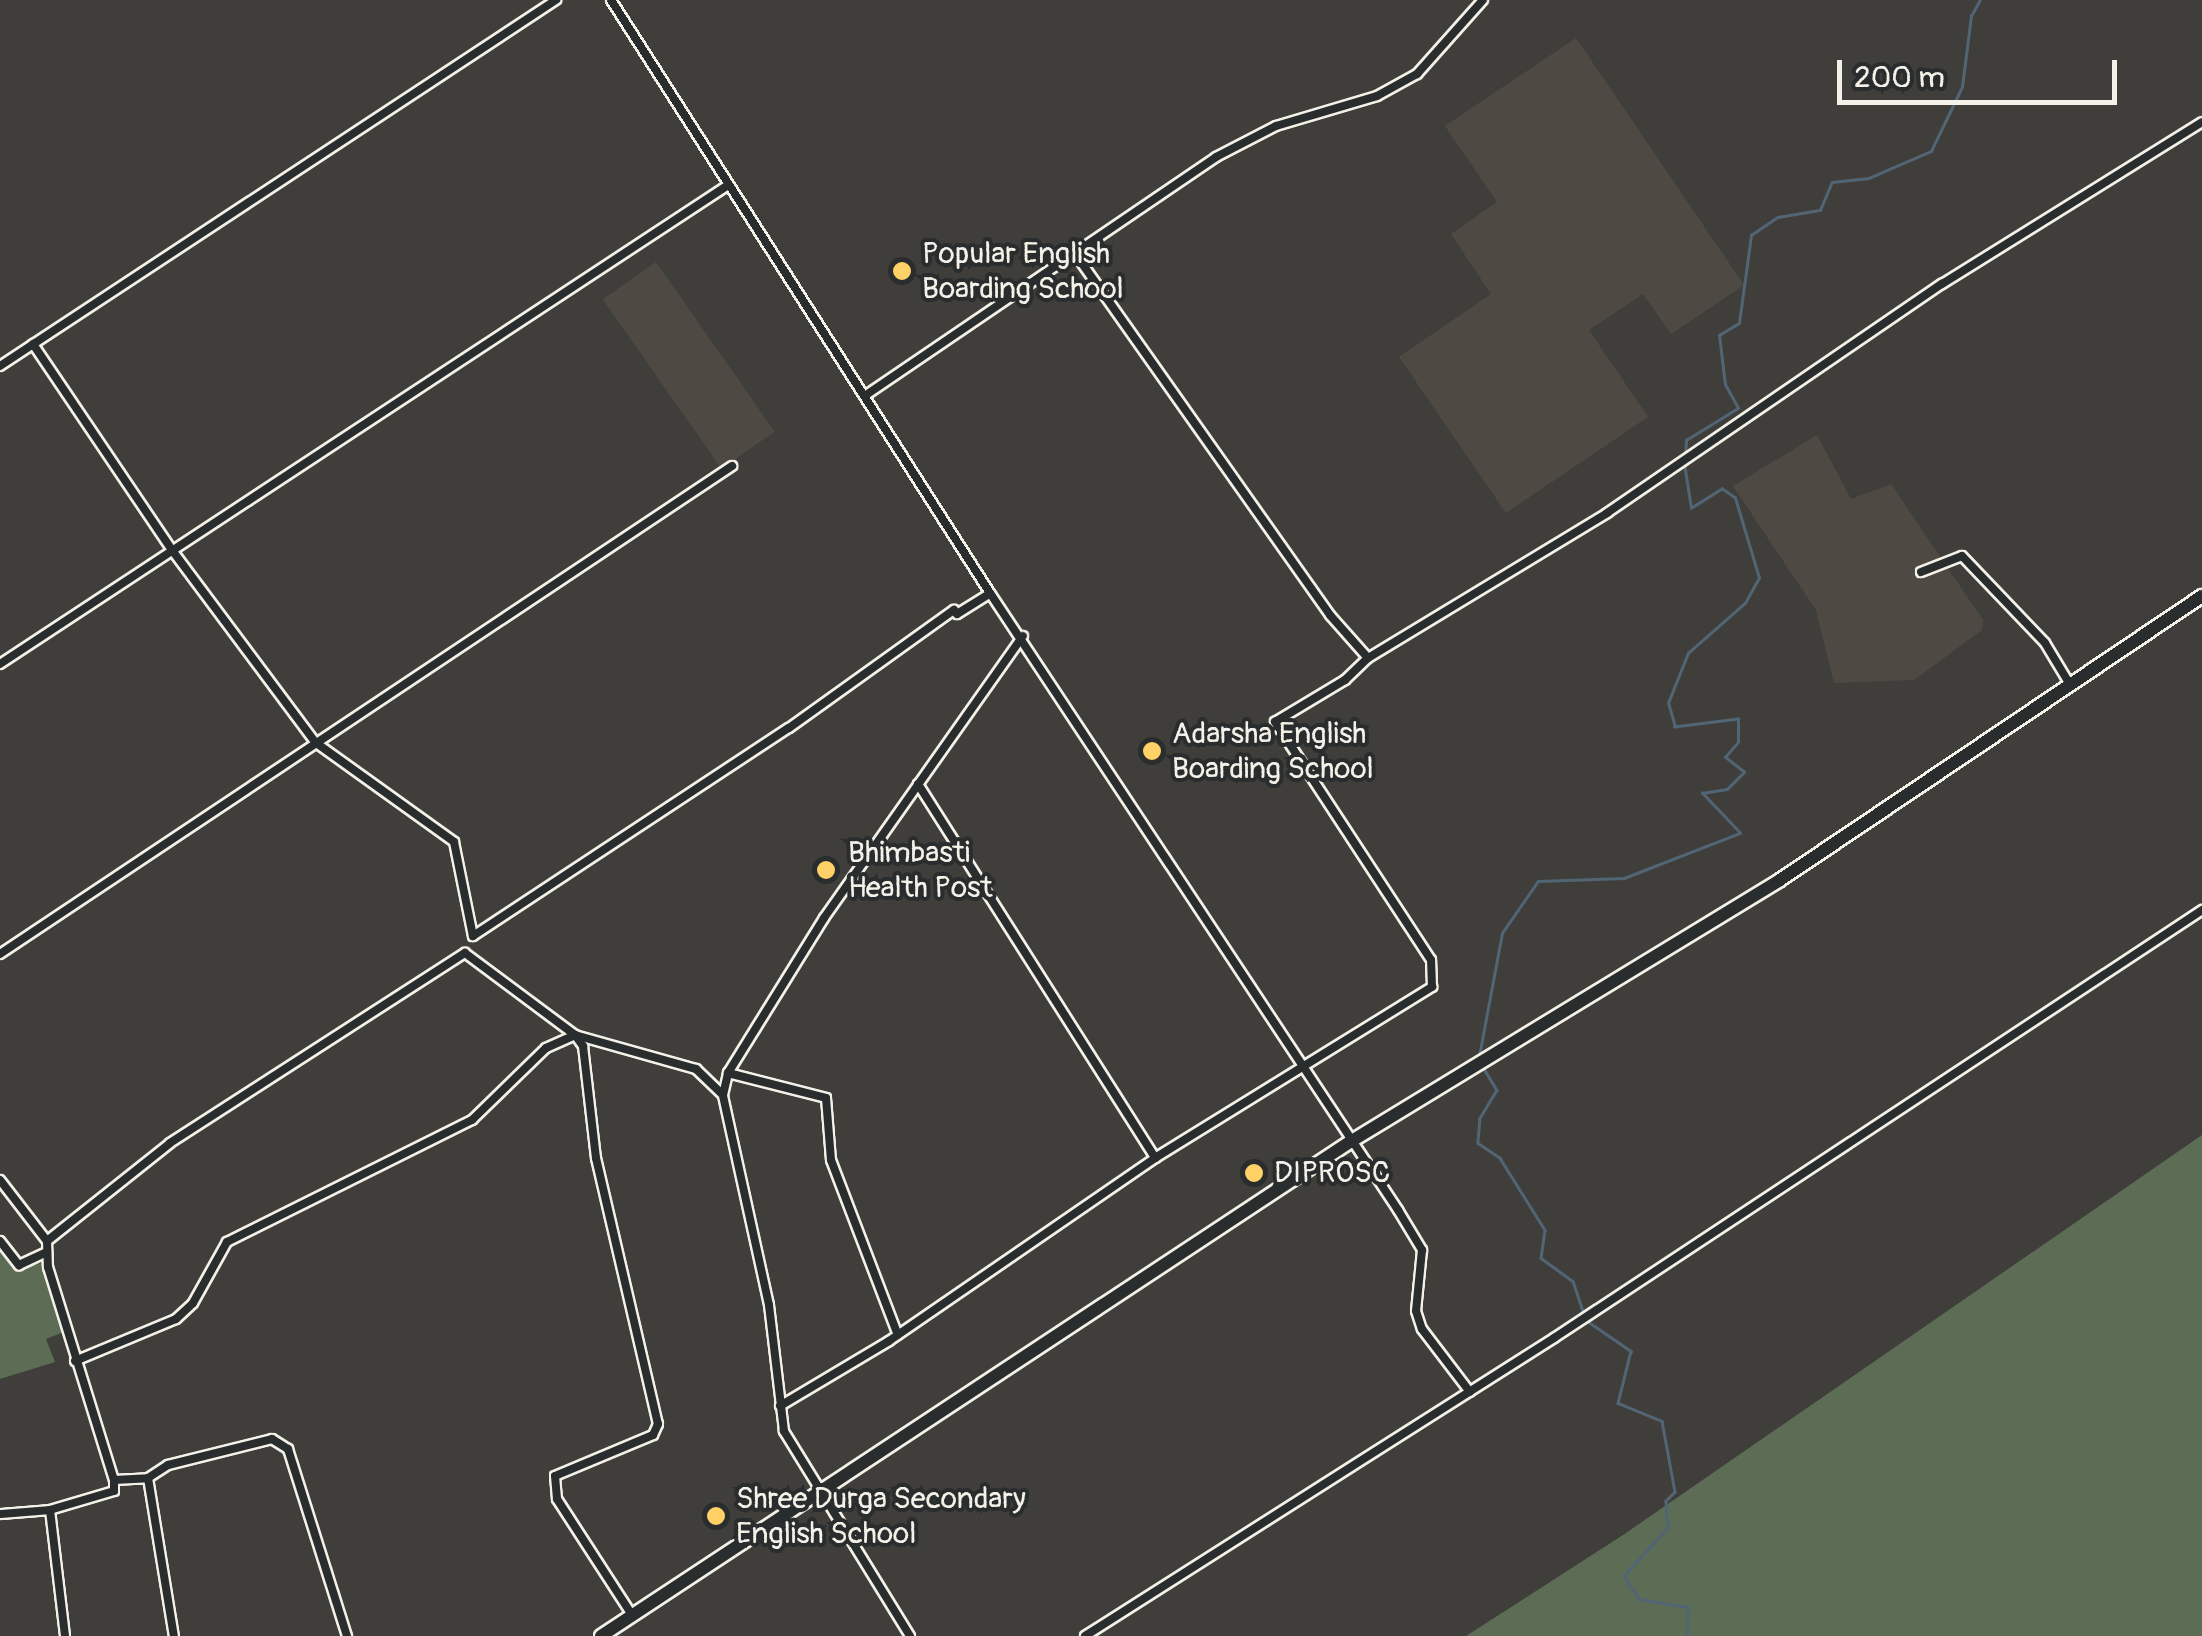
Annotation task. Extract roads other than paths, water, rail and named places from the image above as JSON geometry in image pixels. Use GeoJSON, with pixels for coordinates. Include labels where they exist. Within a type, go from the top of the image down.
{"type":"FeatureCollection","features":[{"type":"Feature","properties":{"kind":"main road"},"geometry":{"type":"LineString","coordinates":[[601,1636],[1350,1142],[1780,880],[2202,596]]}},
{"type":"Feature","properties":{"kind":"street"},"geometry":{"type":"LineString","coordinates":[[0,366],[556,0]]}},
{"type":"Feature","properties":{"kind":"street"},"geometry":{"type":"LineString","coordinates":[[611,0],[990,593],[1023,636],[1422,1250],[1416,1311],[1422,1329],[1470,1392]]}},
{"type":"Feature","properties":{"kind":"street"},"geometry":{"type":"LineString","coordinates":[[866,395],[1216,156],[1276,126],[1377,96],[1416,74],[1483,0]]}},
{"type":"Feature","properties":{"kind":"street"},"geometry":{"type":"LineString","coordinates":[[780,1406],[898,1335],[1154,1158],[1432,987],[1431,960],[1275,722],[1345,680],[1368,658],[1607,513],[1942,284],[2202,122]]}},
{"type":"Feature","properties":{"kind":"street"},"geometry":{"type":"LineString","coordinates":[[0,664],[728,185]]}},
{"type":"Feature","properties":{"kind":"street"},"geometry":{"type":"LineString","coordinates":[[1076,255],[1330,615],[1368,658]]}},
{"type":"Feature","properties":{"kind":"street"},"geometry":{"type":"LineString","coordinates":[[33,344],[172,550],[316,742],[454,842],[473,936],[670,800],[789,728],[954,610],[957,614],[990,593]]}},
{"type":"Feature","properties":{"kind":"street"},"geometry":{"type":"LineString","coordinates":[[0,954],[732,466]]}},
{"type":"Feature","properties":{"kind":"street"},"geometry":{"type":"LineString","coordinates":[[1921,572],[1952,557],[1970,562],[2045,643],[2069,682]]}},
{"type":"Feature","properties":{"kind":"street"},"geometry":{"type":"LineString","coordinates":[[910,1636],[818,1496],[784,1431],[769,1305],[723,1095],[728,1073],[918,784],[1023,636]]}},
{"type":"Feature","properties":{"kind":"street"},"geometry":{"type":"LineString","coordinates":[[918,784],[1154,1158]]}},
{"type":"Feature","properties":{"kind":"street"},"geometry":{"type":"LineString","coordinates":[[1085,1636],[1597,1310],[2202,910]]}},
{"type":"Feature","properties":{"kind":"street"},"geometry":{"type":"LineString","coordinates":[[47,1240],[170,1143],[465,953],[576,1035],[696,1069],[723,1095]]}},
{"type":"Feature","properties":{"kind":"street"},"geometry":{"type":"LineString","coordinates":[[75,1360],[176,1319],[193,1303],[226,1242],[472,1120],[546,1048],[576,1035]]}},
{"type":"Feature","properties":{"kind":"street"},"geometry":{"type":"LineString","coordinates":[[576,1035],[583,1046],[596,1158],[658,1424],[652,1434],[555,1476],[557,1499],[632,1615]]}},
{"type":"Feature","properties":{"kind":"street"},"geometry":{"type":"LineString","coordinates":[[728,1073],[826,1098],[831,1160],[898,1335]]}},
{"type":"Feature","properties":{"kind":"street"},"geometry":{"type":"LineString","coordinates":[[0,1180],[47,1240],[75,1360],[114,1480],[114,1491],[50,1510],[0,1514]]}},
{"type":"Feature","properties":{"kind":"street"},"geometry":{"type":"LineString","coordinates":[[0,1241],[19,1265],[47,1252]]}},
{"type":"Feature","properties":{"kind":"street"},"geometry":{"type":"LineString","coordinates":[[114,1480],[148,1478],[168,1465],[272,1439],[288,1449],[347,1636]]}},
{"type":"Feature","properties":{"kind":"street"},"geometry":{"type":"LineString","coordinates":[[148,1478],[174,1636]]}},
{"type":"Feature","properties":{"kind":"street"},"geometry":{"type":"LineString","coordinates":[[50,1510],[65,1636]]}},
{"type":"Feature","properties":{"kind":"waterway"},"geometry":{"type":"LineString","coordinates":[[1685,456],[1686,440],[1738,408],[1725,385],[1719,335],[1739,323],[1751,235],[1778,217],[1820,210],[1832,182],[1869,178],[1931,151],[1962,87],[1971,16],[1980,0]]}},
{"type":"Feature","properties":{"kind":"waterway"},"geometry":{"type":"LineString","coordinates":[[1479,1056],[1502,933],[1538,881],[1624,878],[1740,833],[1702,793],[1727,789],[1744,772],[1725,757],[1738,742],[1738,719],[1675,727],[1668,703],[1688,653],[1745,603],[1759,578],[1735,498],[1722,489],[1691,508],[1684,464]]}},
{"type":"Feature","properties":{"kind":"waterway"},"geometry":{"type":"LineString","coordinates":[[1483,1067],[1497,1090],[1480,1118],[1478,1143],[1500,1158],[1545,1230],[1541,1258],[1573,1281],[1586,1320],[1631,1351],[1618,1403],[1662,1421],[1675,1492],[1666,1501],[1668,1528],[1624,1576],[1639,1599],[1688,1607],[1687,1636]]}},
{"type":"Feature","properties":{"kind":"place","name":"Popular English Boarding School"},"geometry":{"type":"Point","coordinates":[902,271]}},
{"type":"Feature","properties":{"kind":"place","name":"Adarsha English Boarding School"},"geometry":{"type":"Point","coordinates":[1152,751]}},
{"type":"Feature","properties":{"kind":"place","name":"Bhimbasti Health Post"},"geometry":{"type":"Point","coordinates":[826,870]}},
{"type":"Feature","properties":{"kind":"place","name":"DIPROSC"},"geometry":{"type":"Point","coordinates":[1254,1173]}},
{"type":"Feature","properties":{"kind":"place","name":"Shree Durga Secondary English School"},"geometry":{"type":"Point","coordinates":[716,1516]}}]}
